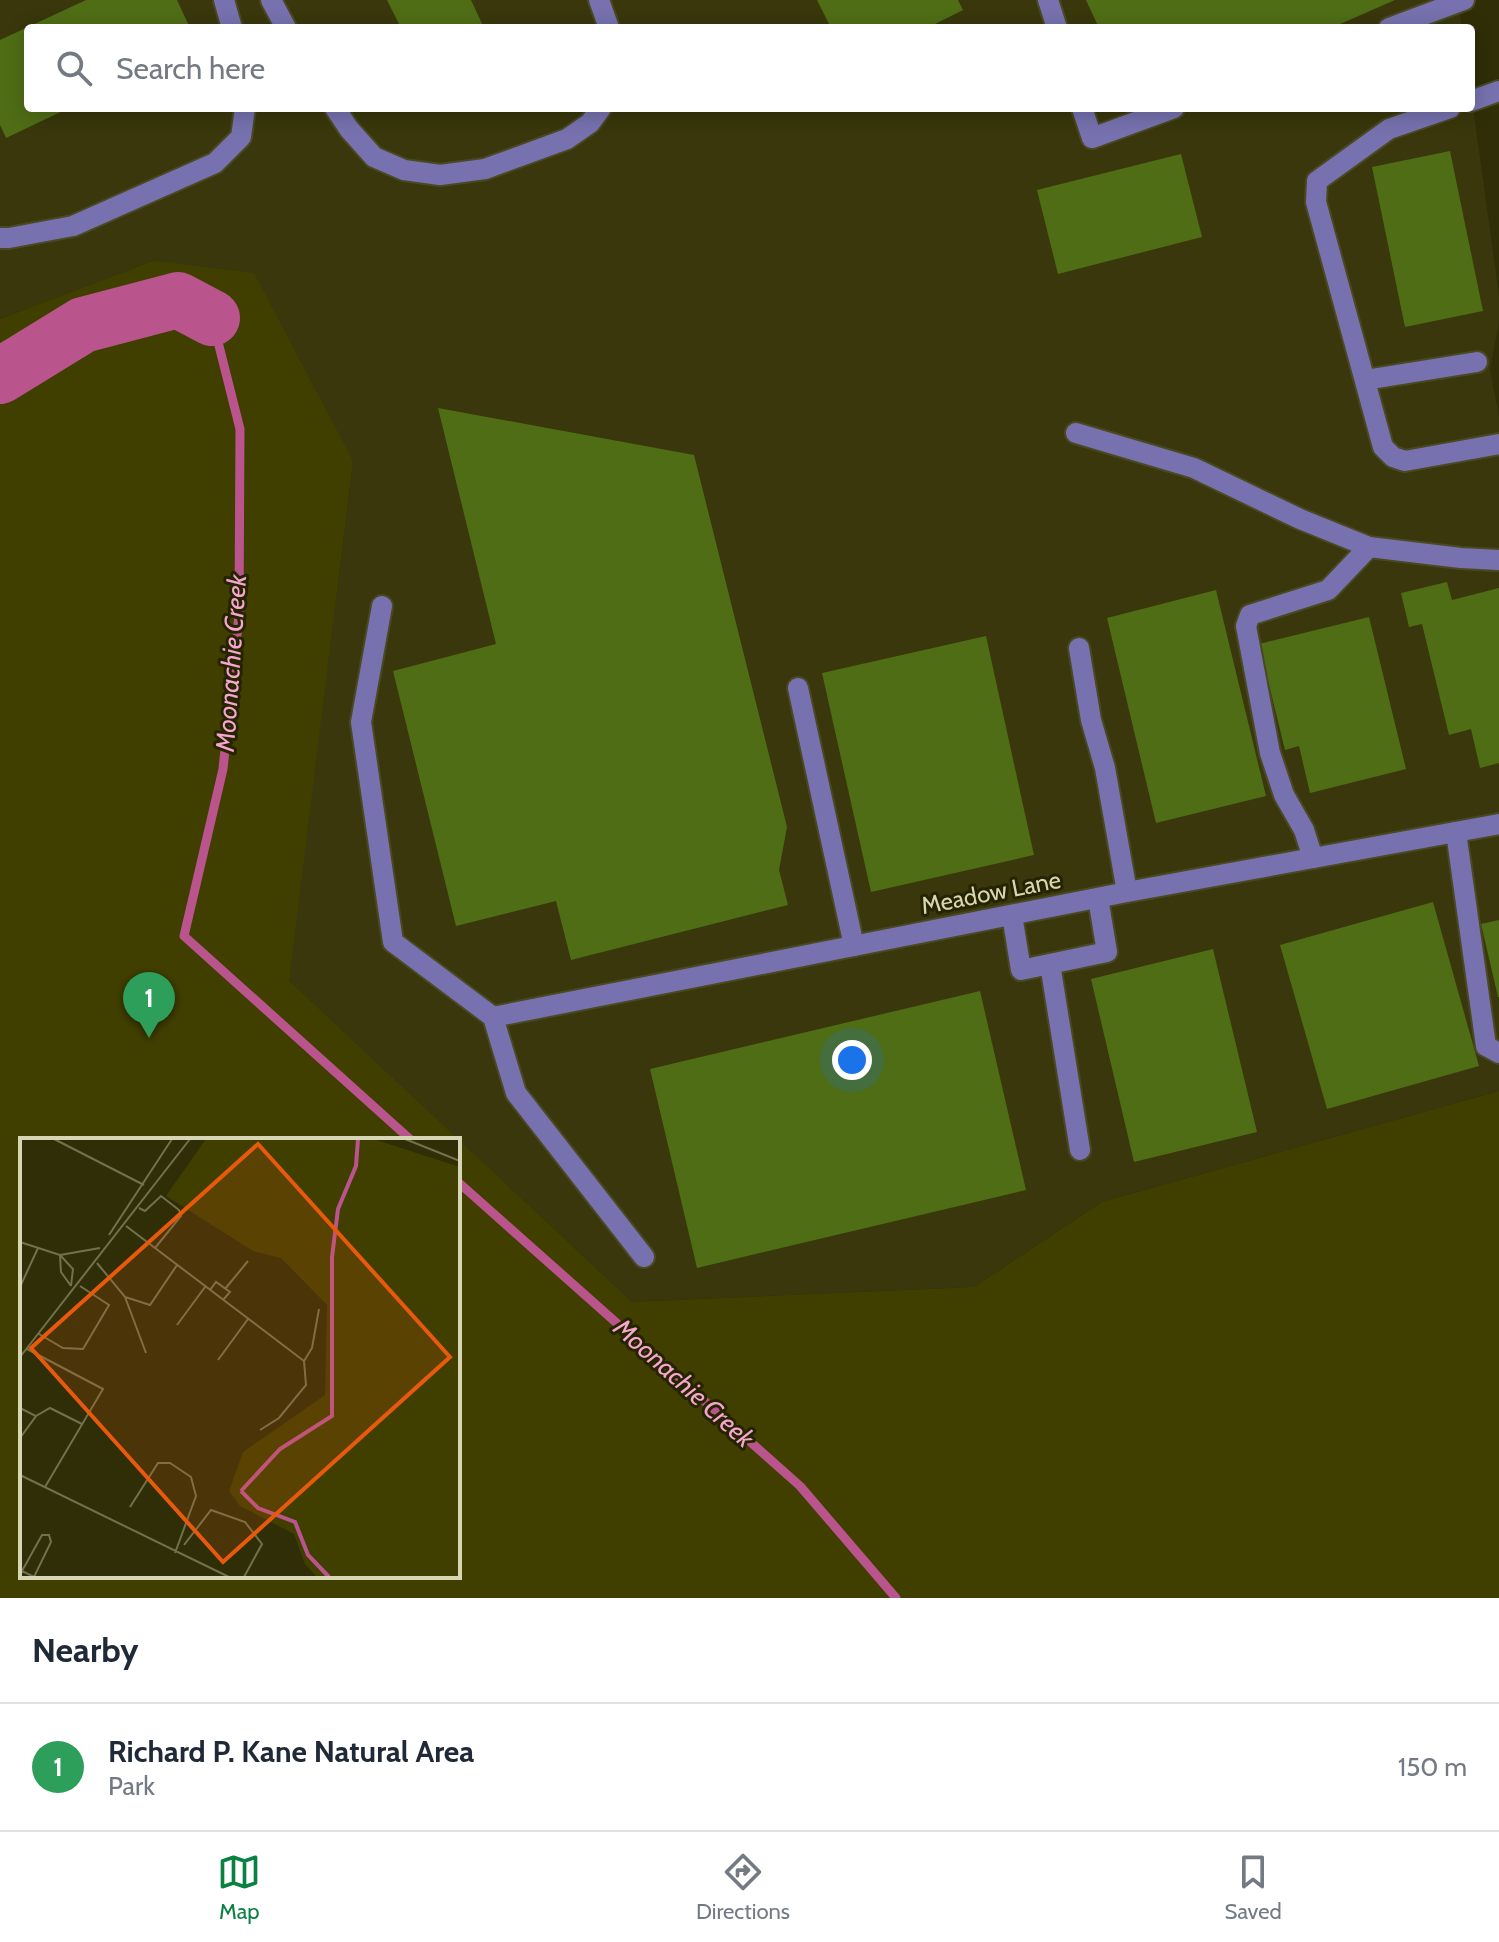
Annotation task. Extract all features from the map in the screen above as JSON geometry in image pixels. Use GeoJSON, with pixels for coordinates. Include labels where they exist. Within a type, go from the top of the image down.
{"type":"FeatureCollection","features":[{"type":"Feature","properties":{"kind":"street"},"geometry":{"type":"LineString","coordinates":[[224,0],[231,24]]}},
{"type":"Feature","properties":{"kind":"street"},"geometry":{"type":"LineString","coordinates":[[271,0],[284,24]]}},
{"type":"Feature","properties":{"kind":"street"},"geometry":{"type":"LineString","coordinates":[[599,0],[608,24]]}},
{"type":"Feature","properties":{"kind":"street"},"geometry":{"type":"LineString","coordinates":[[1048,0],[1056,24]]}},
{"type":"Feature","properties":{"kind":"street"},"geometry":{"type":"LineString","coordinates":[[1400,24],[1464,0]]}},
{"type":"Feature","properties":{"kind":"street"},"geometry":{"type":"LineString","coordinates":[[1475,100],[1499,91]]}},
{"type":"Feature","properties":{"kind":"street"},"geometry":{"type":"LineString","coordinates":[[0,238],[73,226],[215,163],[241,137],[244,112]]}},
{"type":"Feature","properties":{"kind":"street"},"geometry":{"type":"LineString","coordinates":[[338,112],[374,157],[404,170],[440,175],[485,169],[567,139],[590,123],[598,112]]}},
{"type":"Feature","properties":{"kind":"street"},"geometry":{"type":"LineString","coordinates":[[1083,112],[1092,138],[1163,112]]}},
{"type":"Feature","properties":{"kind":"street"},"geometry":{"type":"LineString","coordinates":[[1438,112],[1389,129],[1317,181],[1316,202],[1383,447],[1393,457],[1405,461],[1499,444]]}},
{"type":"Feature","properties":{"kind":"street"},"geometry":{"type":"LineString","coordinates":[[1365,380],[1477,362]]}},
{"type":"Feature","properties":{"kind":"street"},"geometry":{"type":"LineString","coordinates":[[1076,433],[1194,468],[1300,519],[1369,547],[1499,560]]}},
{"type":"Feature","properties":{"kind":"street"},"geometry":{"type":"LineString","coordinates":[[1313,858],[1304,830],[1284,795],[1270,753],[1246,626],[1250,615],[1328,590],[1369,547]]}},
{"type":"Feature","properties":{"kind":"street"},"geometry":{"type":"LineString","coordinates":[[382,606],[361,722],[393,942],[493,1017],[516,1093],[644,1257]]}},
{"type":"Feature","properties":{"kind":"street"},"geometry":{"type":"LineString","coordinates":[[1079,648],[1127,892]]}},
{"type":"Feature","properties":{"kind":"street"},"geometry":{"type":"LineString","coordinates":[[798,688],[854,946]]}},
{"type":"Feature","properties":{"kind":"street","name":"Meadow Lane"},"geometry":{"type":"LineString","coordinates":[[493,1017],[1127,892],[1499,824]]}},
{"type":"Feature","properties":{"kind":"street"},"geometry":{"type":"LineString","coordinates":[[1456,832],[1486,1046],[1499,1053]]}},
{"type":"Feature","properties":{"kind":"street"},"geometry":{"type":"LineString","coordinates":[[1012,915],[1021,970],[1107,952],[1098,898]]}},
{"type":"Feature","properties":{"kind":"street"},"geometry":{"type":"LineString","coordinates":[[1050,964],[1080,1150]]}},
{"type":"Feature","properties":{"kind":"shaded area"},"geometry":{"type":"Polygon","coordinates":[[[0,0],[1458,0],[1461,24],[24,24],[24,112],[1474,112],[1499,295],[1499,322],[1490,370],[1499,416],[1499,1091],[1102,1202],[974,1287],[632,1302],[460,1142],[460,1138],[456,1138],[288,981],[353,461],[153,261],[0,319],[0,0]]]}},
{"type":"Feature","properties":{"kind":"shaded area"},"geometry":{"type":"Polygon","coordinates":[[[153,261],[254,273],[353,461],[289,981],[457,1138],[20,1138],[20,1578],[460,1578],[460,1141],[632,1302],[974,1287],[1102,1202],[1499,1091],[1499,1598],[0,1598],[0,319],[153,261]]]}},
{"type":"Feature","properties":{"kind":"building"},"geometry":{"type":"Polygon","coordinates":[[[86,0],[177,0],[188,24],[34,24],[86,0]]]}},
{"type":"Feature","properties":{"kind":"building"},"geometry":{"type":"Polygon","coordinates":[[[387,0],[471,0],[482,24],[399,24],[387,0]]]}},
{"type":"Feature","properties":{"kind":"building"},"geometry":{"type":"Polygon","coordinates":[[[817,0],[958,0],[963,10],[935,24],[829,24],[817,0]]]}},
{"type":"Feature","properties":{"kind":"building"},"geometry":{"type":"Polygon","coordinates":[[[1086,0],[1395,0],[1340,24],[1097,24],[1086,0]]]}},
{"type":"Feature","properties":{"kind":"building"},"geometry":{"type":"Polygon","coordinates":[[[24,29],[24,112],[61,112],[6,138],[0,125],[0,40],[24,29]]]}},
{"type":"Feature","properties":{"kind":"building"},"geometry":{"type":"Polygon","coordinates":[[[1450,151],[1483,311],[1405,327],[1372,167],[1450,151]]]}},
{"type":"Feature","properties":{"kind":"building"},"geometry":{"type":"Polygon","coordinates":[[[1181,154],[1202,237],[1058,274],[1037,190],[1181,154]]]}},
{"type":"Feature","properties":{"kind":"building"},"geometry":{"type":"Polygon","coordinates":[[[438,408],[694,455],[787,827],[779,870],[788,905],[571,960],[556,901],[456,926],[393,671],[496,644],[438,408]]]}},
{"type":"Feature","properties":{"kind":"building"},"geometry":{"type":"Polygon","coordinates":[[[1447,582],[1452,600],[1499,588],[1499,763],[1480,768],[1471,729],[1449,735],[1422,624],[1409,627],[1401,593],[1447,582]]]}},
{"type":"Feature","properties":{"kind":"building"},"geometry":{"type":"Polygon","coordinates":[[[1216,590],[1266,796],[1156,823],[1107,618],[1216,590]]]}},
{"type":"Feature","properties":{"kind":"building"},"geometry":{"type":"Polygon","coordinates":[[[1369,617],[1406,769],[1310,793],[1299,746],[1285,750],[1259,644],[1369,617]]]}},
{"type":"Feature","properties":{"kind":"building"},"geometry":{"type":"Polygon","coordinates":[[[986,636],[1034,855],[871,892],[822,673],[986,636]]]}},
{"type":"Feature","properties":{"kind":"building"},"geometry":{"type":"Polygon","coordinates":[[[1433,902],[1479,1066],[1327,1109],[1280,945],[1433,902]]]}},
{"type":"Feature","properties":{"kind":"building"},"geometry":{"type":"Polygon","coordinates":[[[1499,920],[1499,997],[1498,997],[1481,924],[1499,920]]]}},
{"type":"Feature","properties":{"kind":"building"},"geometry":{"type":"Polygon","coordinates":[[[1213,949],[1257,1132],[1134,1162],[1091,979],[1213,949]]]}},
{"type":"Feature","properties":{"kind":"building"},"geometry":{"type":"Polygon","coordinates":[[[980,991],[1026,1190],[697,1268],[650,1069],[980,991]]]}},
{"type":"Feature","properties":{"kind":"waterway","name":"Moonachie Creek"},"geometry":{"type":"LineString","coordinates":[[0,376],[83,325],[178,300],[212,318]]}},
{"type":"Feature","properties":{"kind":"waterway","name":"Moonachie Creek"},"geometry":{"type":"LineString","coordinates":[[212,318],[240,429],[239,615],[223,769],[184,936],[409,1138]]}},
{"type":"Feature","properties":{"kind":"waterway","name":"Moonachie Creek"},"geometry":{"type":"LineString","coordinates":[[460,1184],[800,1486],[896,1598]]}},
{"type":"Feature","properties":{"kind":"place","name":"Richard P. Kane Natural Area"},"geometry":{"type":"Point","coordinates":[149,1038]}}]}
